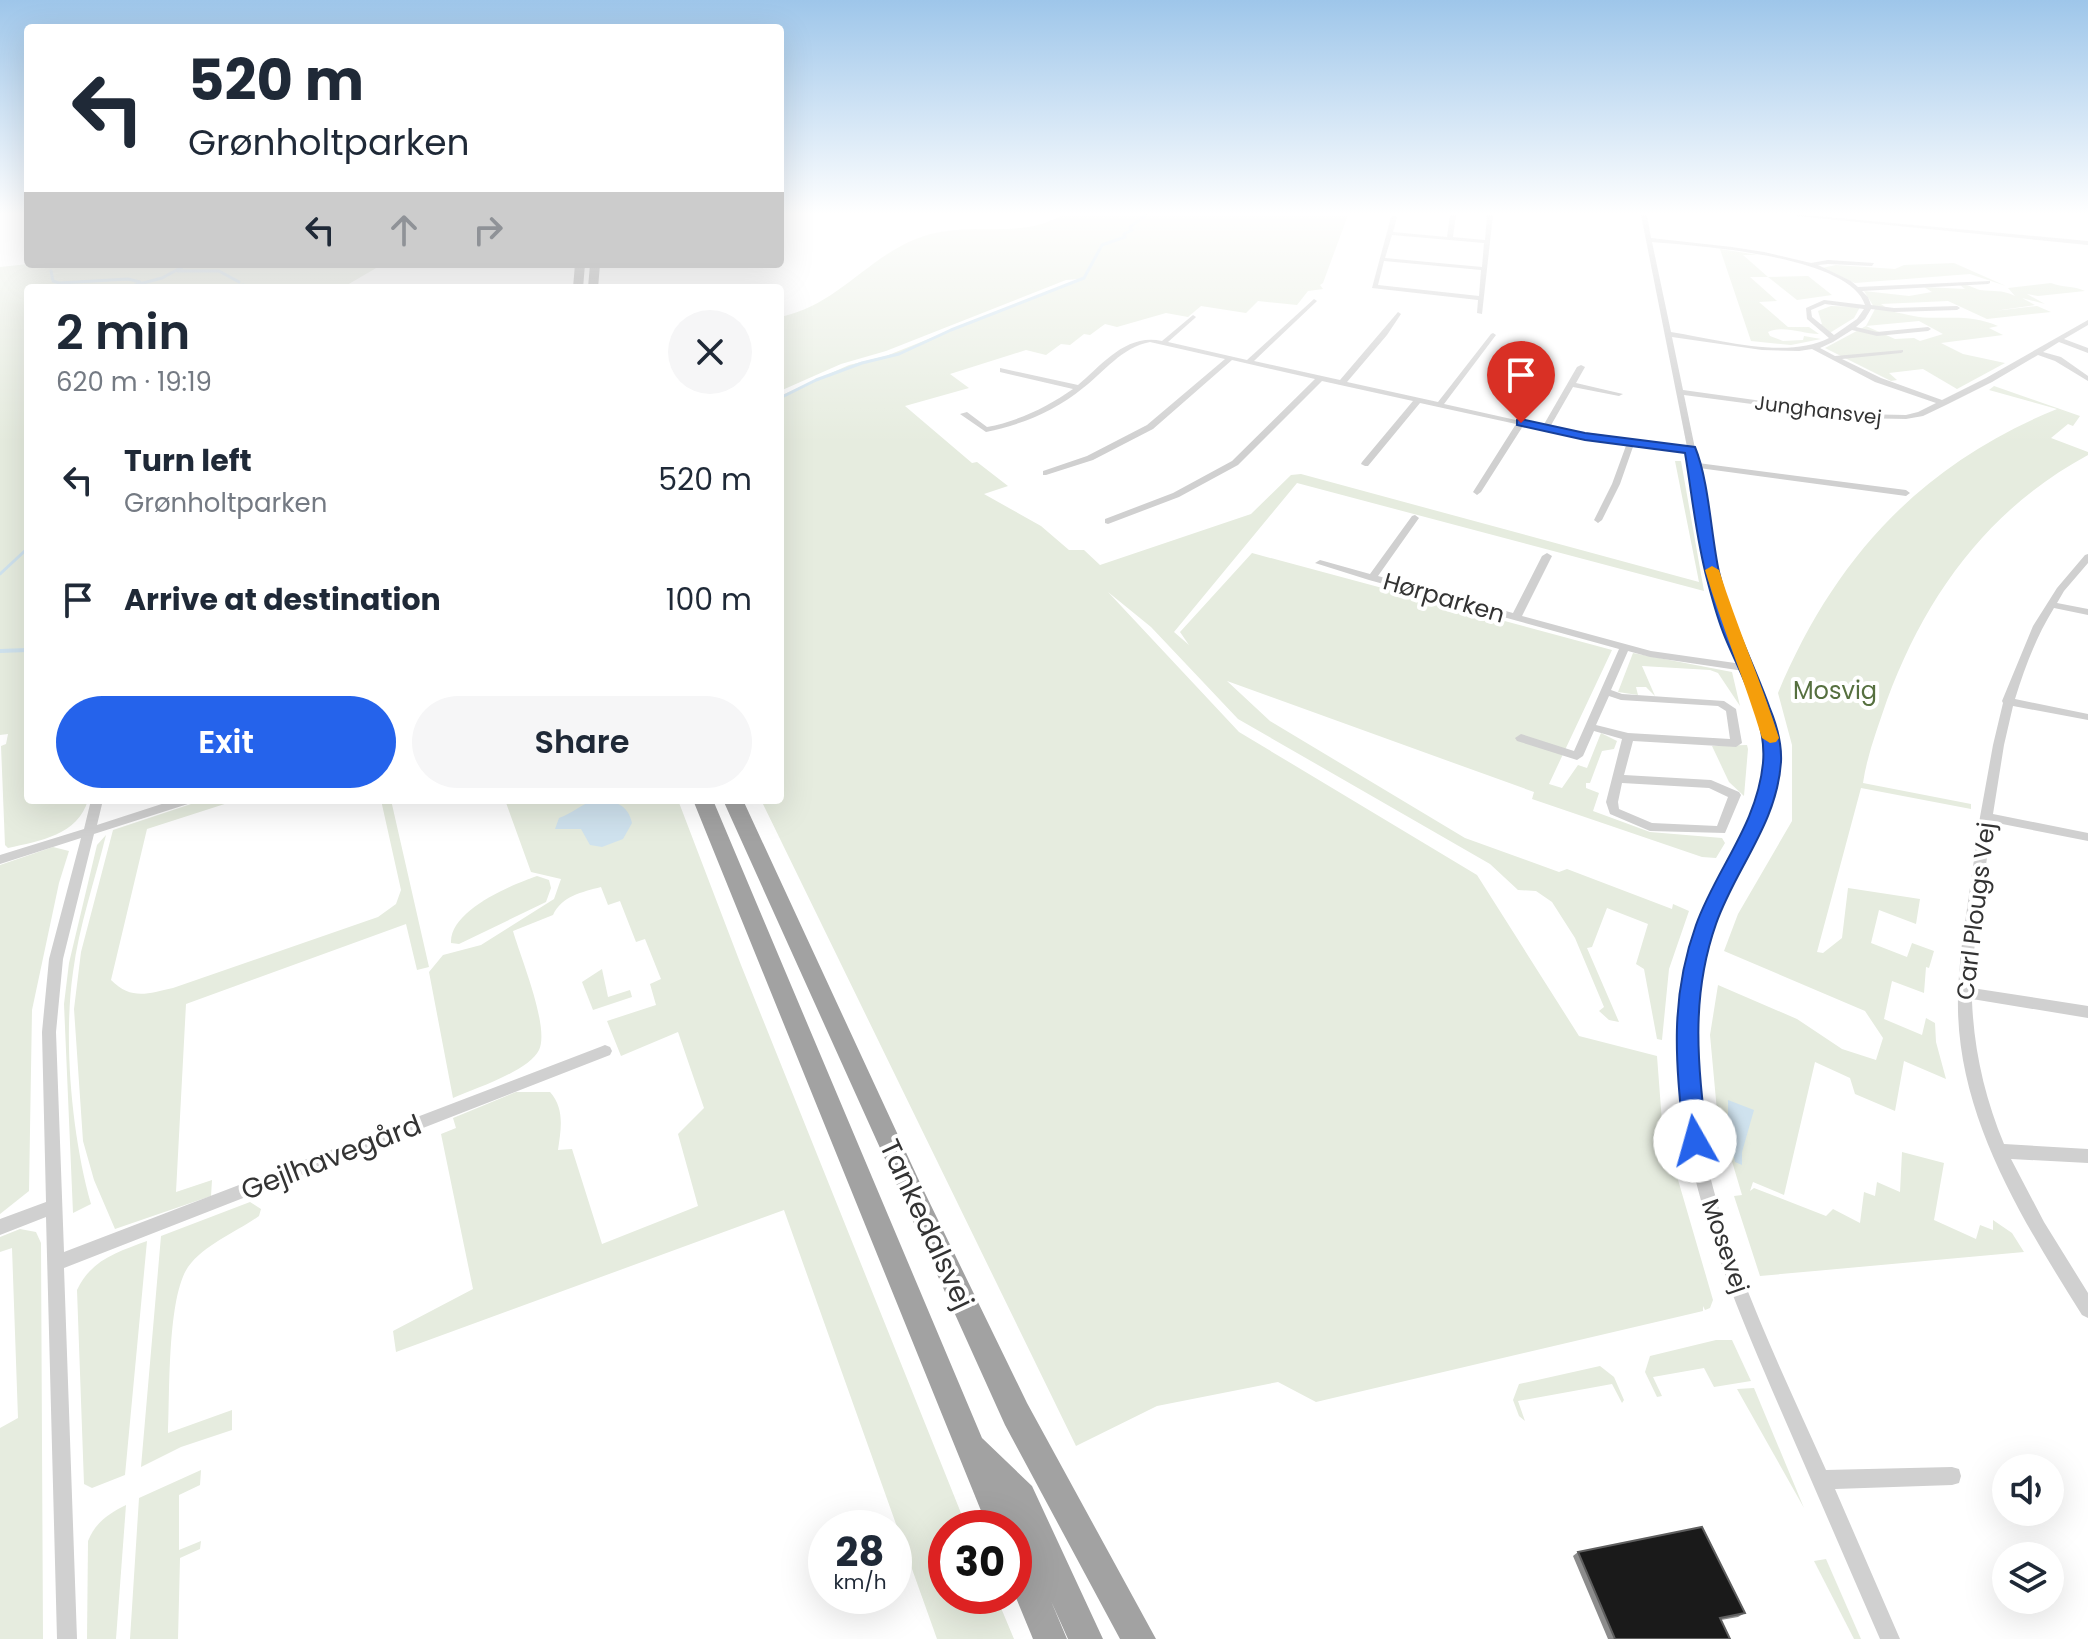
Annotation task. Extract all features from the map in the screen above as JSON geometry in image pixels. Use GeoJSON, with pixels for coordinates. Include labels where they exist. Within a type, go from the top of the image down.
{"type":"FeatureCollection","features":[{"type":"Feature","properties":{"kind":"highway","name":"Tankedalsvej"},"geometry":{"type":"LineString","coordinates":[[705,804],[996,1510]]}},
{"type":"Feature","properties":{"kind":"highway","name":"Tankedalsvej"},"geometry":{"type":"LineString","coordinates":[[735,804],[906,1182],[1016,1414],[1139,1639]]}},
{"type":"Feature","properties":{"kind":"highway"},"geometry":{"type":"LineString","coordinates":[[968,1443],[1021,1497],[1086,1639]]}},
{"type":"Feature","properties":{"kind":"highway"},"geometry":{"type":"LineString","coordinates":[[1032,1596],[1050,1639]]}},
{"type":"Feature","properties":{"kind":"street"},"geometry":{"type":"LineString","coordinates":[[1418,291],[1481,298]]}},
{"type":"Feature","properties":{"kind":"street"},"geometry":{"type":"LineString","coordinates":[[1480,313],[1482,291]]}},
{"type":"Feature","properties":{"kind":"street","name":"Mosevej"},"geometry":{"type":"LineString","coordinates":[[1659,291],[1713,575],[1731,634],[1770,730],[1772,761],[1767,796],[1753,833],[1706,924],[1689,995],[1685,1049],[1698,1163],[1743,1301],[1890,1639]]}},
{"type":"Feature","properties":{"kind":"street"},"geometry":{"type":"LineString","coordinates":[[1667,334],[1786,348],[1813,347],[1833,338],[1866,315],[1868,307],[1859,291]]}},
{"type":"Feature","properties":{"kind":"street"},"geometry":{"type":"LineString","coordinates":[[1249,362],[1314,301]]}},
{"type":"Feature","properties":{"kind":"street"},"geometry":{"type":"LineString","coordinates":[[1833,338],[1825,335],[1809,318],[1808,309],[1824,302],[1894,310],[1957,308]]}},
{"type":"Feature","properties":{"kind":"street"},"geometry":{"type":"LineString","coordinates":[[1342,383],[1396,315],[1386,315]]}},
{"type":"Feature","properties":{"kind":"street"},"geometry":{"type":"LineString","coordinates":[[1163,343],[1193,317]]}},
{"type":"Feature","properties":{"kind":"street","name":"Junghansvej"},"geometry":{"type":"LineString","coordinates":[[1680,392],[1885,419],[1920,414],[2086,326]]}},
{"type":"Feature","properties":{"kind":"street"},"geometry":{"type":"LineString","coordinates":[[1849,327],[1877,334],[1928,329]]}},
{"type":"Feature","properties":{"kind":"street"},"geometry":{"type":"LineString","coordinates":[[1440,404],[1493,335]]}},
{"type":"Feature","properties":{"kind":"street"},"geometry":{"type":"LineString","coordinates":[[2059,339],[2088,351]]}},
{"type":"Feature","properties":{"kind":"street"},"geometry":{"type":"LineString","coordinates":[[964,414],[982,429],[994,429],[1050,408],[1137,342],[1163,343],[1545,429],[1691,450]]}},
{"type":"Feature","properties":{"kind":"street"},"geometry":{"type":"LineString","coordinates":[[1813,347],[1878,380],[1943,403]]}},
{"type":"Feature","properties":{"kind":"street"},"geometry":{"type":"LineString","coordinates":[[1832,358],[1901,351]]}},
{"type":"Feature","properties":{"kind":"street"},"geometry":{"type":"LineString","coordinates":[[2037,352],[2058,359],[2088,379]]}},
{"type":"Feature","properties":{"kind":"street"},"geometry":{"type":"LineString","coordinates":[[1046,473],[1090,458],[1150,427],[1230,358]]}},
{"type":"Feature","properties":{"kind":"street"},"geometry":{"type":"LineString","coordinates":[[1545,429],[1581,367]]}},
{"type":"Feature","properties":{"kind":"street"},"geometry":{"type":"LineString","coordinates":[[1003,370],[1079,388]]}},
{"type":"Feature","properties":{"kind":"street"},"geometry":{"type":"LineString","coordinates":[[1108,521],[1176,495],[1235,463],[1320,378]]}},
{"type":"Feature","properties":{"kind":"street"},"geometry":{"type":"LineString","coordinates":[[1571,384],[1619,394]]}},
{"type":"Feature","properties":{"kind":"street"},"geometry":{"type":"LineString","coordinates":[[1365,464],[1418,400]]}},
{"type":"Feature","properties":{"kind":"street"},"geometry":{"type":"LineString","coordinates":[[1477,492],[1521,423]]}},
{"type":"Feature","properties":{"kind":"street"},"geometry":{"type":"LineString","coordinates":[[1598,520],[1616,484],[1631,442]]}},
{"type":"Feature","properties":{"kind":"street"},"geometry":{"type":"LineString","coordinates":[[1694,465],[1906,493]]}},
{"type":"Feature","properties":{"kind":"street","name":"Hørparken"},"geometry":{"type":"LineString","coordinates":[[1372,578],[1415,518]]}},
{"type":"Feature","properties":{"kind":"street","name":"Hørparken"},"geometry":{"type":"LineString","coordinates":[[1516,618],[1547,556]]}},
{"type":"Feature","properties":{"kind":"street","name":"Carl Plougs Vej"},"geometry":{"type":"LineString","coordinates":[[2088,557],[2061,585],[2029,646],[2007,701],[1996,750],[1962,992],[1965,1035],[1975,1083],[1999,1151],[2031,1214],[2088,1309]]}},
{"type":"Feature","properties":{"kind":"street","name":"Hørparken"},"geometry":{"type":"LineString","coordinates":[[1320,563],[1625,647],[1675,659],[1746,668]]}},
{"type":"Feature","properties":{"kind":"street"},"geometry":{"type":"LineString","coordinates":[[2051,605],[2088,612]]}},
{"type":"Feature","properties":{"kind":"street"},"geometry":{"type":"LineString","coordinates":[[1521,738],[1577,756],[1625,647]]}},
{"type":"Feature","properties":{"kind":"street"},"geometry":{"type":"LineString","coordinates":[[1592,727],[1628,737],[1736,743],[1731,709],[1720,703],[1621,697],[1606,692]]}},
{"type":"Feature","properties":{"kind":"street"},"geometry":{"type":"LineString","coordinates":[[2007,701],[2088,717]]}},
{"type":"Feature","properties":{"kind":"street"},"geometry":{"type":"LineString","coordinates":[[1617,779],[1711,784],[1735,795],[1721,830],[1650,827],[1614,811],[1612,802],[1617,779],[1628,737]]}},
{"type":"Feature","properties":{"kind":"street"},"geometry":{"type":"LineString","coordinates":[[67,1639],[49,1032],[56,959],[96,804]]}},
{"type":"Feature","properties":{"kind":"street"},"geometry":{"type":"LineString","coordinates":[[0,860],[174,804]]}},
{"type":"Feature","properties":{"kind":"street"},"geometry":{"type":"LineString","coordinates":[[1986,817],[2088,837]]}},
{"type":"Feature","properties":{"kind":"street"},"geometry":{"type":"LineString","coordinates":[[1962,992],[2088,1012]]}},
{"type":"Feature","properties":{"kind":"street","name":"Gejlhavegård"},"geometry":{"type":"LineString","coordinates":[[57,1263],[605,1051]]}},
{"type":"Feature","properties":{"kind":"street"},"geometry":{"type":"LineString","coordinates":[[1999,1151],[2088,1156]]}},
{"type":"Feature","properties":{"kind":"street"},"geometry":{"type":"LineString","coordinates":[[0,1227],[54,1206]]}},
{"type":"Feature","properties":{"kind":"street"},"geometry":{"type":"LineString","coordinates":[[1821,1480],[1952,1476]]}},
{"type":"Feature","properties":{"kind":"green space"},"geometry":{"type":"Polygon","coordinates":[[[0,291],[24,291],[24,804],[86,804],[67,829],[45,839],[8,848],[5,845],[1,746],[6,744],[8,734],[0,735],[0,291]]]}},
{"type":"Feature","properties":{"kind":"green space"},"geometry":{"type":"Polygon","coordinates":[[[836,291],[1037,291],[886,351],[841,364],[784,389],[784,316],[820,302],[836,291]]]}},
{"type":"Feature","properties":{"kind":"green space"},"geometry":{"type":"Polygon","coordinates":[[[1048,291],[1308,291],[1297,305],[1258,301],[1246,313],[1201,306],[1188,317],[1166,313],[1117,327],[1105,324],[1070,345],[1061,344],[1046,355],[1026,350],[950,374],[969,388],[905,406],[972,463],[977,462],[1008,486],[984,494],[1041,526],[1069,550],[1084,550],[1100,565],[1251,514],[1291,475],[1301,474],[1699,582],[1675,461],[1681,461],[1704,591],[1297,483],[1174,632],[1189,645],[1180,632],[1252,553],[1612,650],[1549,784],[1562,788],[1578,765],[1587,768],[1601,733],[1617,741],[1614,749],[1602,751],[1590,783],[1586,783],[1586,788],[1599,793],[1593,811],[1650,832],[1722,838],[1725,843],[1716,858],[1702,857],[1532,799],[1534,792],[1227,681],[1270,721],[1465,838],[1559,872],[1567,869],[1672,909],[1673,904],[1689,911],[1669,969],[1662,1040],[1657,1039],[1644,969],[1636,964],[1648,924],[1607,908],[1592,947],[1587,948],[1619,1022],[1609,1020],[1599,1011],[1604,1007],[1575,938],[1552,902],[1536,891],[1518,890],[1490,864],[1238,719],[1151,627],[1108,592],[1239,732],[1477,875],[1579,1036],[1657,1056],[1662,1122],[1668,1123],[1674,1166],[1713,1300],[1710,1308],[1705,1310],[1703,1306],[1703,1311],[1316,1402],[1278,1382],[1157,1406],[1076,1446],[763,804],[784,804],[784,394],[849,365],[886,356],[1048,291]]]}},
{"type":"Feature","properties":{"kind":"green space"},"geometry":{"type":"Polygon","coordinates":[[[1734,291],[1766,291],[1777,301],[1759,302],[1788,327],[1809,327],[1819,334],[1780,329],[1768,332],[1770,336],[1783,341],[1803,340],[1804,336],[1821,339],[1791,345],[1751,341],[1734,291]]]}},
{"type":"Feature","properties":{"kind":"green space"},"geometry":{"type":"Polygon","coordinates":[[[1786,291],[1828,291],[1832,295],[1797,300],[1786,291]]]}},
{"type":"Feature","properties":{"kind":"green space"},"geometry":{"type":"Polygon","coordinates":[[[1864,291],[1909,296],[1931,291],[1999,291],[2015,296],[2011,291],[2080,291],[2038,296],[2027,294],[2045,304],[2022,298],[2035,305],[1994,311],[2037,306],[2051,312],[1987,319],[1948,301],[1881,304],[1888,309],[1874,307],[1864,291]]]}},
{"type":"Feature","properties":{"kind":"green space"},"geometry":{"type":"Polygon","coordinates":[[[1831,306],[1860,307],[1854,318],[1828,334],[1817,325],[1822,324],[1818,311],[1831,306]]]}},
{"type":"Feature","properties":{"kind":"green space"},"geometry":{"type":"Polygon","coordinates":[[[1875,309],[1919,317],[1967,318],[1987,322],[1998,326],[1989,328],[2003,335],[1941,343],[1963,354],[2005,363],[1957,389],[1923,369],[1889,373],[1897,380],[1891,381],[1825,348],[1866,326],[1875,309]],[[1919,321],[1866,326],[1895,339],[1914,338],[1920,341],[1943,334],[1919,321]]]}},
{"type":"Feature","properties":{"kind":"green space","name":"Mosvig"},"geometry":{"type":"Polygon","coordinates":[[[1994,386],[2080,416],[2073,426],[2068,424],[2051,438],[2088,452],[2088,455],[2020,501],[1965,558],[1921,625],[1887,700],[1863,783],[1971,804],[1971,809],[1861,788],[1817,952],[1823,953],[1842,938],[1848,888],[1920,899],[1916,924],[1879,910],[1871,943],[1907,957],[1912,943],[1934,951],[1929,968],[1926,967],[1924,993],[1892,981],[1884,1019],[1922,1035],[1926,1018],[1935,1023],[1936,1042],[1946,1079],[1904,1061],[1895,1111],[1855,1094],[1850,1078],[1815,1062],[1784,1195],[1753,1182],[1750,1191],[1754,1188],[1826,1216],[1833,1209],[1860,1223],[1864,1192],[1875,1196],[1877,1182],[1900,1192],[1902,1152],[1944,1163],[1934,1220],[1976,1239],[1980,1225],[1993,1230],[1993,1220],[2012,1233],[2024,1252],[1760,1276],[1734,1196],[1742,1195],[1717,1111],[1710,1035],[1718,985],[1797,1019],[1842,1049],[1876,1060],[1883,1038],[1865,1011],[1724,951],[1738,914],[1792,821],[1792,745],[1778,693],[1800,645],[1826,600],[1855,559],[1888,521],[1924,488],[1964,458],[2008,431],[2057,409],[1989,390],[1994,386]]]}},
{"type":"Feature","properties":{"kind":"green space"},"geometry":{"type":"Polygon","coordinates":[[[1633,653],[1732,672],[1740,706],[1718,673],[1710,670],[1642,666],[1655,696],[1646,687],[1636,687],[1638,695],[1618,692],[1633,653]]]}},
{"type":"Feature","properties":{"kind":"green space"},"geometry":{"type":"Polygon","coordinates":[[[1747,745],[1744,796],[1729,782],[1712,746],[1747,745]]]}},
{"type":"Feature","properties":{"kind":"green space"},"geometry":{"type":"Polygon","coordinates":[[[191,804],[225,804],[147,829],[111,980],[125,991],[140,994],[173,988],[378,917],[396,904],[401,890],[382,804],[392,804],[429,967],[417,970],[406,924],[186,1004],[176,1192],[212,1180],[211,1196],[115,1229],[94,1180],[83,1141],[74,1009],[81,952],[113,830],[191,804]]]}},
{"type":"Feature","properties":{"kind":"green space"},"geometry":{"type":"Polygon","coordinates":[[[506,804],[680,804],[960,1510],[928,1510],[928,1614],[912,1569],[912,1510],[891,1510],[784,1210],[396,1352],[393,1331],[473,1289],[441,1134],[456,1128],[453,1118],[516,1092],[550,1092],[560,1112],[558,1150],[572,1149],[602,1244],[698,1206],[678,1134],[704,1108],[678,1032],[621,1056],[607,1021],[656,1005],[650,984],[661,979],[645,939],[636,942],[620,901],[608,905],[601,887],[573,896],[562,903],[553,915],[513,931],[541,1025],[539,1050],[513,1072],[453,1098],[429,972],[443,955],[481,945],[554,899],[561,879],[531,872],[506,804]]]}},
{"type":"Feature","properties":{"kind":"green space"},"geometry":{"type":"Polygon","coordinates":[[[106,835],[79,938],[70,999],[69,1058],[74,1119],[91,1204],[73,1213],[64,1004],[69,963],[97,845],[106,835]]]}},
{"type":"Feature","properties":{"kind":"green space"},"geometry":{"type":"Polygon","coordinates":[[[53,847],[69,851],[59,883],[32,1010],[29,1191],[0,1214],[0,865],[53,847]]]}},
{"type":"Feature","properties":{"kind":"green space"},"geometry":{"type":"Polygon","coordinates":[[[537,876],[549,880],[551,888],[546,902],[459,944],[451,943],[453,931],[470,910],[498,893],[537,876]]]}},
{"type":"Feature","properties":{"kind":"green space"},"geometry":{"type":"Polygon","coordinates":[[[602,969],[608,997],[630,990],[632,997],[593,1010],[582,982],[602,969]]]}},
{"type":"Feature","properties":{"kind":"green space"},"geometry":{"type":"Polygon","coordinates":[[[250,1202],[261,1209],[259,1216],[212,1245],[188,1267],[176,1301],[171,1347],[168,1433],[232,1410],[232,1430],[181,1447],[141,1467],[161,1236],[250,1202]]]}},
{"type":"Feature","properties":{"kind":"green space"},"geometry":{"type":"Polygon","coordinates":[[[20,1229],[36,1232],[41,1243],[43,1639],[0,1639],[0,1428],[18,1418],[12,1248],[0,1252],[0,1237],[20,1229]]]}},
{"type":"Feature","properties":{"kind":"green space"},"geometry":{"type":"Polygon","coordinates":[[[147,1241],[125,1475],[92,1488],[84,1484],[77,1290],[97,1264],[115,1253],[147,1241]]]}},
{"type":"Feature","properties":{"kind":"green space"},"geometry":{"type":"Polygon","coordinates":[[[1716,1340],[1732,1340],[1751,1381],[1714,1387],[1704,1368],[1653,1377],[1662,1396],[1657,1397],[1645,1372],[1650,1356],[1716,1340]]]}},
{"type":"Feature","properties":{"kind":"green space"},"geometry":{"type":"Polygon","coordinates":[[[1600,1366],[1614,1377],[1624,1400],[1622,1403],[1612,1384],[1518,1401],[1525,1421],[1519,1416],[1513,1400],[1519,1384],[1600,1366]]]}},
{"type":"Feature","properties":{"kind":"green space"},"geometry":{"type":"Polygon","coordinates":[[[1754,1388],[1804,1508],[1737,1389],[1754,1388]]]}},
{"type":"Feature","properties":{"kind":"green space"},"geometry":{"type":"Polygon","coordinates":[[[201,1470],[200,1485],[179,1495],[179,1550],[201,1541],[200,1549],[180,1558],[178,1639],[130,1639],[139,1498],[201,1470]]]}},
{"type":"Feature","properties":{"kind":"green space"},"geometry":{"type":"Polygon","coordinates":[[[126,1505],[116,1639],[87,1639],[88,1541],[103,1519],[126,1505]]]}},
{"type":"Feature","properties":{"kind":"green space"},"geometry":{"type":"Polygon","coordinates":[[[1826,1559],[1861,1639],[1854,1639],[1814,1561],[1826,1559]]]}},
{"type":"Feature","properties":{"kind":"green space"},"geometry":{"type":"Polygon","coordinates":[[[928,1614],[1004,1614],[1014,1639],[937,1639],[928,1614]]]}},
{"type":"Feature","properties":{"kind":"water"},"geometry":{"type":"Polygon","coordinates":[[[584,804],[618,804],[627,811],[632,823],[623,839],[602,847],[590,845],[581,829],[555,829],[559,818],[584,804]]]}},
{"type":"Feature","properties":{"kind":"water"},"geometry":{"type":"Polygon","coordinates":[[[1728,1100],[1754,1110],[1742,1152],[1742,1165],[1735,1162],[1728,1126],[1728,1100]]]}},
{"type":"Feature","properties":{"kind":"building"},"geometry":{"type":"Polygon","coordinates":[[[1702,1527],[1745,1613],[1720,1618],[1730,1639],[1615,1639],[1578,1552],[1702,1527]]]}},
{"type":"Feature","properties":{"kind":"waterway"},"geometry":{"type":"LineString","coordinates":[[784,396],[816,380],[862,363],[899,354],[1050,291]]}},
{"type":"Feature","properties":{"kind":"waterway"},"geometry":{"type":"LineString","coordinates":[[0,574],[24,552]]}},
{"type":"Feature","properties":{"kind":"waterway"},"geometry":{"type":"LineString","coordinates":[[0,651],[24,650]]}},
{"type":"Feature","properties":{"kind":"slow traffic"},"geometry":{"type":"LineString","coordinates":[[1712,570],[1731,634],[1751,677],[1770,738]]}},
{"type":"Feature","properties":{"kind":"route"},"geometry":{"type":"LineString","coordinates":[[1521,423],[1585,437],[1691,450],[1713,575],[1731,634],[1770,730],[1772,761],[1767,796],[1753,833],[1706,924],[1689,995],[1685,1049],[1695,1141]]}}]}
